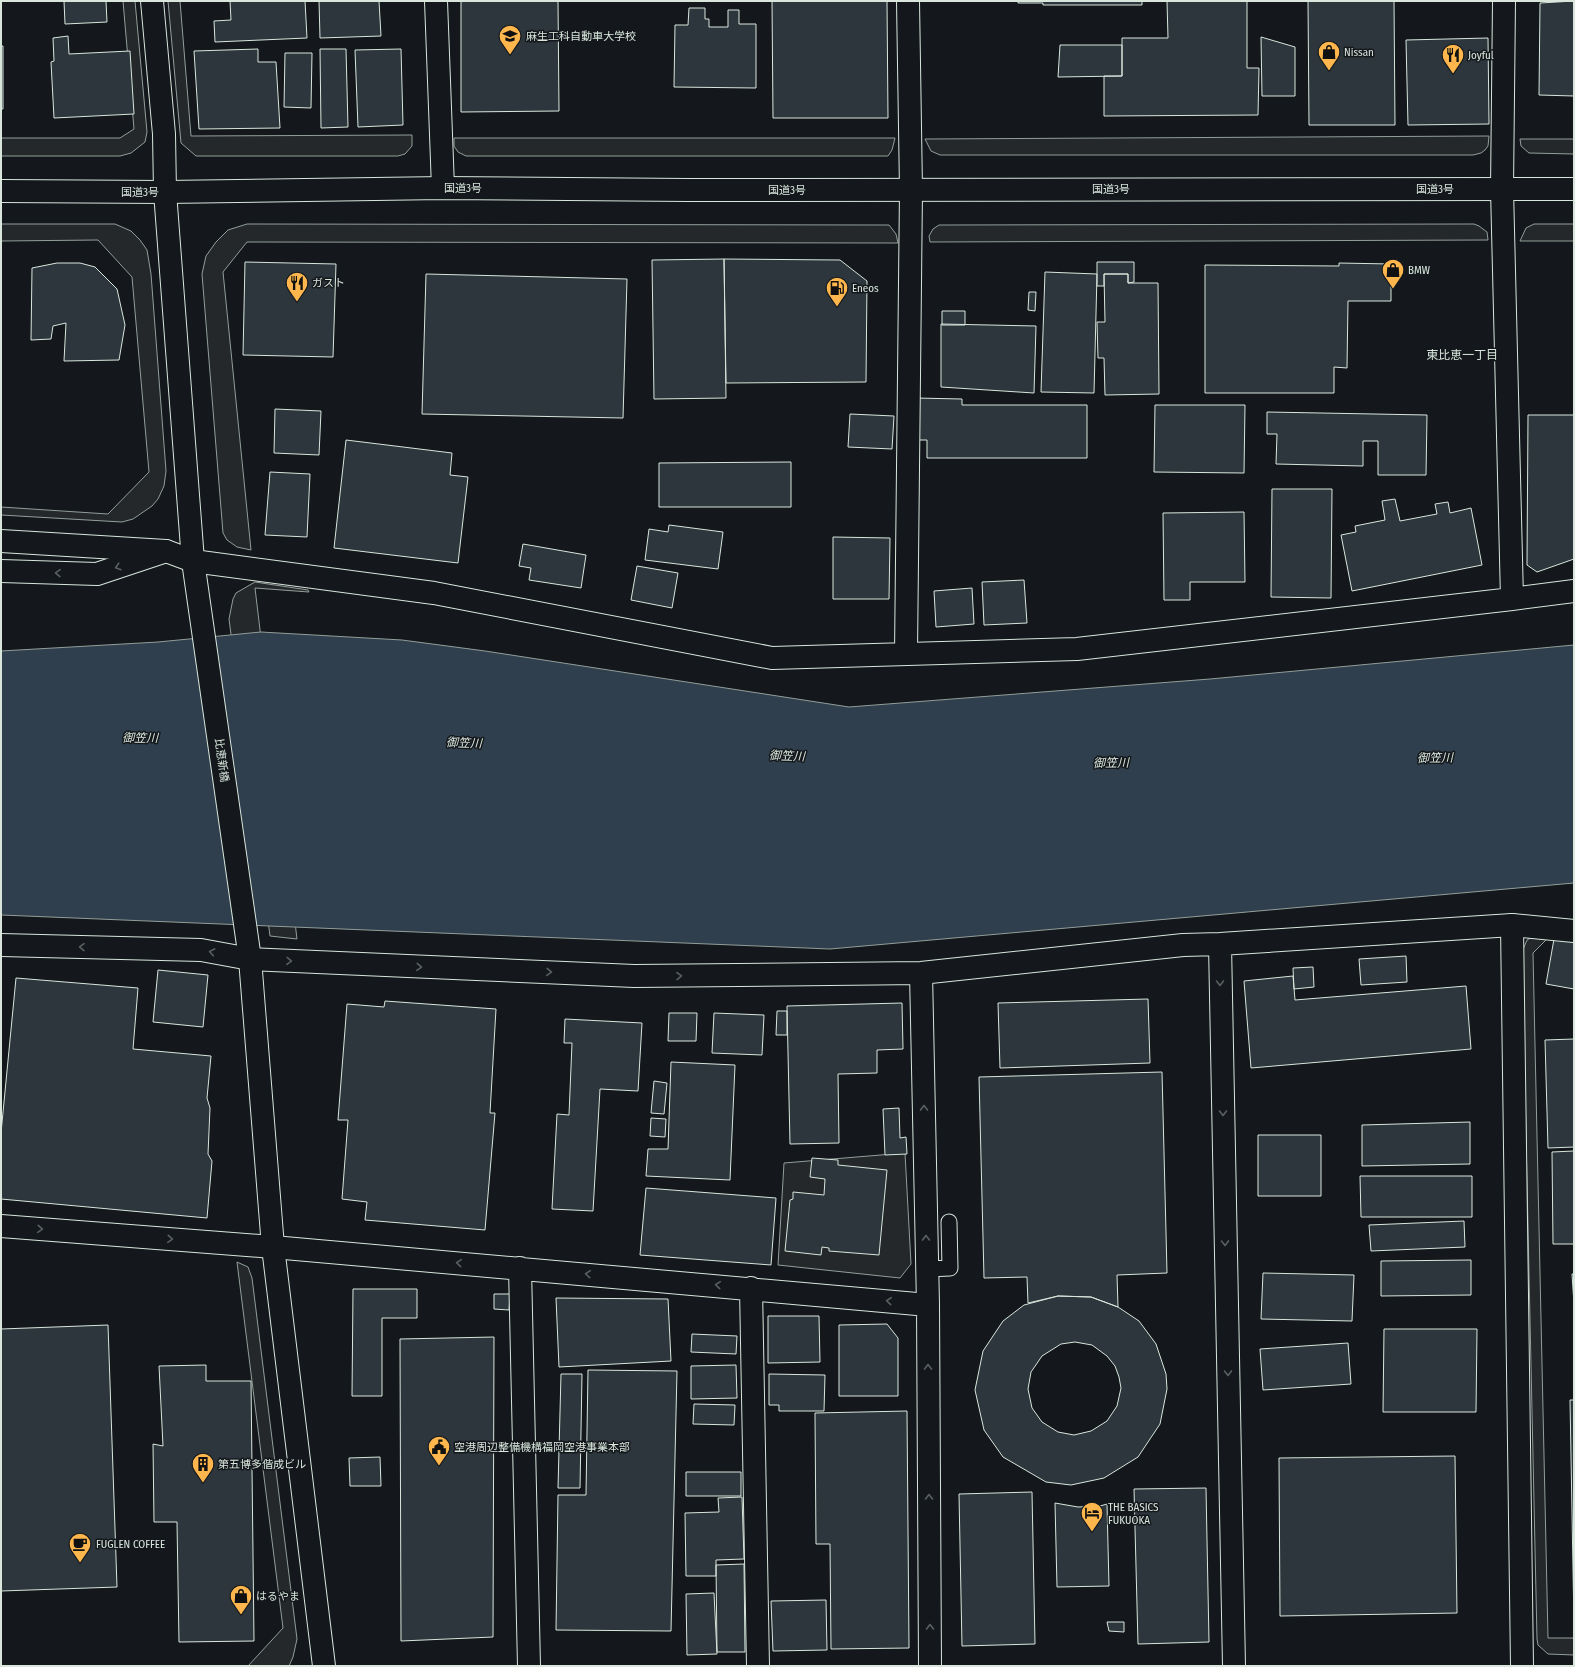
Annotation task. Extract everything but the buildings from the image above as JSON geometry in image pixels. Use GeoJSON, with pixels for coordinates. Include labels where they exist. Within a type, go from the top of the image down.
{"type":"FeatureCollection","features":[{"type":"Feature","properties":{"kind":"main road","name":"比恵新橋"},"geometry":{"type":"LineString","coordinates":[[152,1],[164,134],[166,192],[193,561],[250,959],[273,1247],[324,1666]]}},
{"type":"Feature","properties":{"kind":"main road"},"geometry":{"type":"LineString","coordinates":[[436,1],[443,188]]}},
{"type":"Feature","properties":{"kind":"main road"},"geometry":{"type":"LineString","coordinates":[[906,653],[911,190],[908,1]]}},
{"type":"Feature","properties":{"kind":"main road"},"geometry":{"type":"LineString","coordinates":[[1504,1],[1502,189],[1512,600]]}},
{"type":"Feature","properties":{"kind":"main road","name":"国道3号"},"geometry":{"type":"LineString","coordinates":[[1,191],[166,192],[443,188],[911,190],[1574,189]]}},
{"type":"Feature","properties":{"kind":"main road"},"geometry":{"type":"LineString","coordinates":[[1,540],[166,551],[193,561],[434,593],[772,658],[1076,649],[1512,600],[1574,591]]}},
{"type":"Feature","properties":{"kind":"main road"},"geometry":{"type":"LineString","coordinates":[[1,571],[97,574],[166,551]]}},
{"type":"Feature","properties":{"kind":"main road"},"geometry":{"type":"LineString","coordinates":[[1,945],[201,950],[250,959],[634,976],[921,973],[1183,945],[1220,944],[1512,925],[1574,931]]}},
{"type":"Feature","properties":{"kind":"main road"},"geometry":{"type":"LineString","coordinates":[[1512,925],[1522,1666]]}},
{"type":"Feature","properties":{"kind":"main road"},"geometry":{"type":"LineString","coordinates":[[1220,944],[1234,1666]]}},
{"type":"Feature","properties":{"kind":"main road"},"geometry":{"type":"LineString","coordinates":[[921,973],[928,1305],[930,1666]]}},
{"type":"Feature","properties":{"kind":"main road"},"geometry":{"type":"LineString","coordinates":[[1,1226],[520,1268],[928,1305]]}},
{"type":"Feature","properties":{"kind":"main road"},"geometry":{"type":"LineString","coordinates":[[520,1268],[529,1666]]}},
{"type":"Feature","properties":{"kind":"main road"},"geometry":{"type":"LineString","coordinates":[[751,1288],[758,1666]]}},
{"type":"Feature","properties":{"kind":"lane"},"geometry":{"type":"LineString","coordinates":[[927,1269],[950,1268],[949,1222]]}},
{"type":"Feature","properties":{"kind":"shaded area"},"geometry":{"type":"Polygon","coordinates":[[[123,1],[135,1],[147,132],[145,142],[131,153],[120,156],[1,156],[1,138],[120,138],[134,129],[123,1]]]}},
{"type":"Feature","properties":{"kind":"shaded area"},"geometry":{"type":"Polygon","coordinates":[[[168,1],[180,1],[191,136],[412,135],[412,146],[405,154],[398,156],[196,156],[181,143],[168,1]]]}},
{"type":"Feature","properties":{"kind":"shaded area"},"geometry":{"type":"Polygon","coordinates":[[[1489,136],[1488,146],[1485,150],[1481,153],[1473,155],[940,155],[931,151],[925,139],[1489,136]]]}},
{"type":"Feature","properties":{"kind":"shaded area"},"geometry":{"type":"Polygon","coordinates":[[[454,138],[895,138],[892,150],[888,156],[466,156],[458,152],[454,146],[454,138]]]}},
{"type":"Feature","properties":{"kind":"shaded area"},"geometry":{"type":"Polygon","coordinates":[[[1520,139],[1574,139],[1574,154],[1529,153],[1521,146],[1520,139]]]}},
{"type":"Feature","properties":{"kind":"shaded area"},"geometry":{"type":"Polygon","coordinates":[[[1,224],[115,224],[131,231],[147,250],[151,274],[166,471],[164,486],[158,499],[152,506],[133,519],[122,522],[1,515],[1,507],[108,514],[149,472],[132,277],[98,240],[1,241],[1,224]]]}},
{"type":"Feature","properties":{"kind":"shaded area"},"geometry":{"type":"Polygon","coordinates":[[[247,224],[889,225],[896,234],[898,243],[247,242],[223,272],[251,550],[237,547],[227,540],[223,533],[202,274],[206,256],[216,242],[228,230],[247,224]]]}},
{"type":"Feature","properties":{"kind":"shaded area"},"geometry":{"type":"Polygon","coordinates":[[[1474,224],[1487,232],[1488,240],[930,242],[929,236],[933,229],[939,225],[1474,224]]]}},
{"type":"Feature","properties":{"kind":"shaded area"},"geometry":{"type":"Polygon","coordinates":[[[1534,224],[1574,224],[1574,241],[1520,241],[1526,228],[1534,224]]]}},
{"type":"Feature","properties":{"kind":"shaded area"},"geometry":{"type":"Polygon","coordinates":[[[255,582],[308,590],[309,592],[255,588],[297,939],[270,936],[229,619],[233,599],[236,593],[255,582]]]}},
{"type":"Feature","properties":{"kind":"shaded area"},"geometry":{"type":"Polygon","coordinates":[[[1536,935],[1548,938],[1533,953],[1548,1638],[1574,1638],[1574,1655],[1548,1654],[1538,1645],[1537,1639],[1522,952],[1527,940],[1536,935]]]}},
{"type":"Feature","properties":{"kind":"shaded area"},"geometry":{"type":"Polygon","coordinates":[[[905,1153],[911,1264],[900,1278],[778,1265],[784,1163],[905,1153]]]}},
{"type":"Feature","properties":{"kind":"shaded area"},"geometry":{"type":"Polygon","coordinates":[[[237,1262],[248,1267],[252,1278],[297,1639],[293,1657],[289,1666],[248,1666],[283,1628],[237,1262]]]}},
{"type":"Feature","properties":{"kind":"water","name":"御笠川"},"geometry":{"type":"Polygon","coordinates":[[[261,632],[402,640],[485,651],[849,707],[1210,679],[1574,645],[1574,883],[830,949],[1,915],[1,651],[158,642],[261,632]]]}},
{"type":"Feature","properties":{"kind":"place","name":"麻生工科自動車大学校"},"geometry":{"type":"Point","coordinates":[510,56]}},
{"type":"Feature","properties":{"kind":"place","name":"Nissan"},"geometry":{"type":"Point","coordinates":[1329,72]}},
{"type":"Feature","properties":{"kind":"place","name":"Joyful"},"geometry":{"type":"Point","coordinates":[1453,74]}},
{"type":"Feature","properties":{"kind":"place","name":"BMW"},"geometry":{"type":"Point","coordinates":[1393,290]}},
{"type":"Feature","properties":{"kind":"place","name":"ガスト"},"geometry":{"type":"Point","coordinates":[297,302]}},
{"type":"Feature","properties":{"kind":"place","name":"Eneos"},"geometry":{"type":"Point","coordinates":[837,308]}},
{"type":"Feature","properties":{"kind":"place","name":"空港周辺整備機構福岡空港事業本部"},"geometry":{"type":"Point","coordinates":[439,1466]}},
{"type":"Feature","properties":{"kind":"place","name":"第五博多偕成ビル"},"geometry":{"type":"Point","coordinates":[203,1484]}},
{"type":"Feature","properties":{"kind":"place","name":"THE BASICS FUKUOKA"},"geometry":{"type":"Point","coordinates":[1092,1532]}},
{"type":"Feature","properties":{"kind":"place","name":"FUGLEN COFFEE"},"geometry":{"type":"Point","coordinates":[80,1564]}},
{"type":"Feature","properties":{"kind":"place","name":"はるやま"},"geometry":{"type":"Point","coordinates":[241,1616]}},
{"type":"Feature","properties":{"kind":"district","name":"東比恵一丁目"},"geometry":{"type":"Point","coordinates":[1462,355]}}]}
